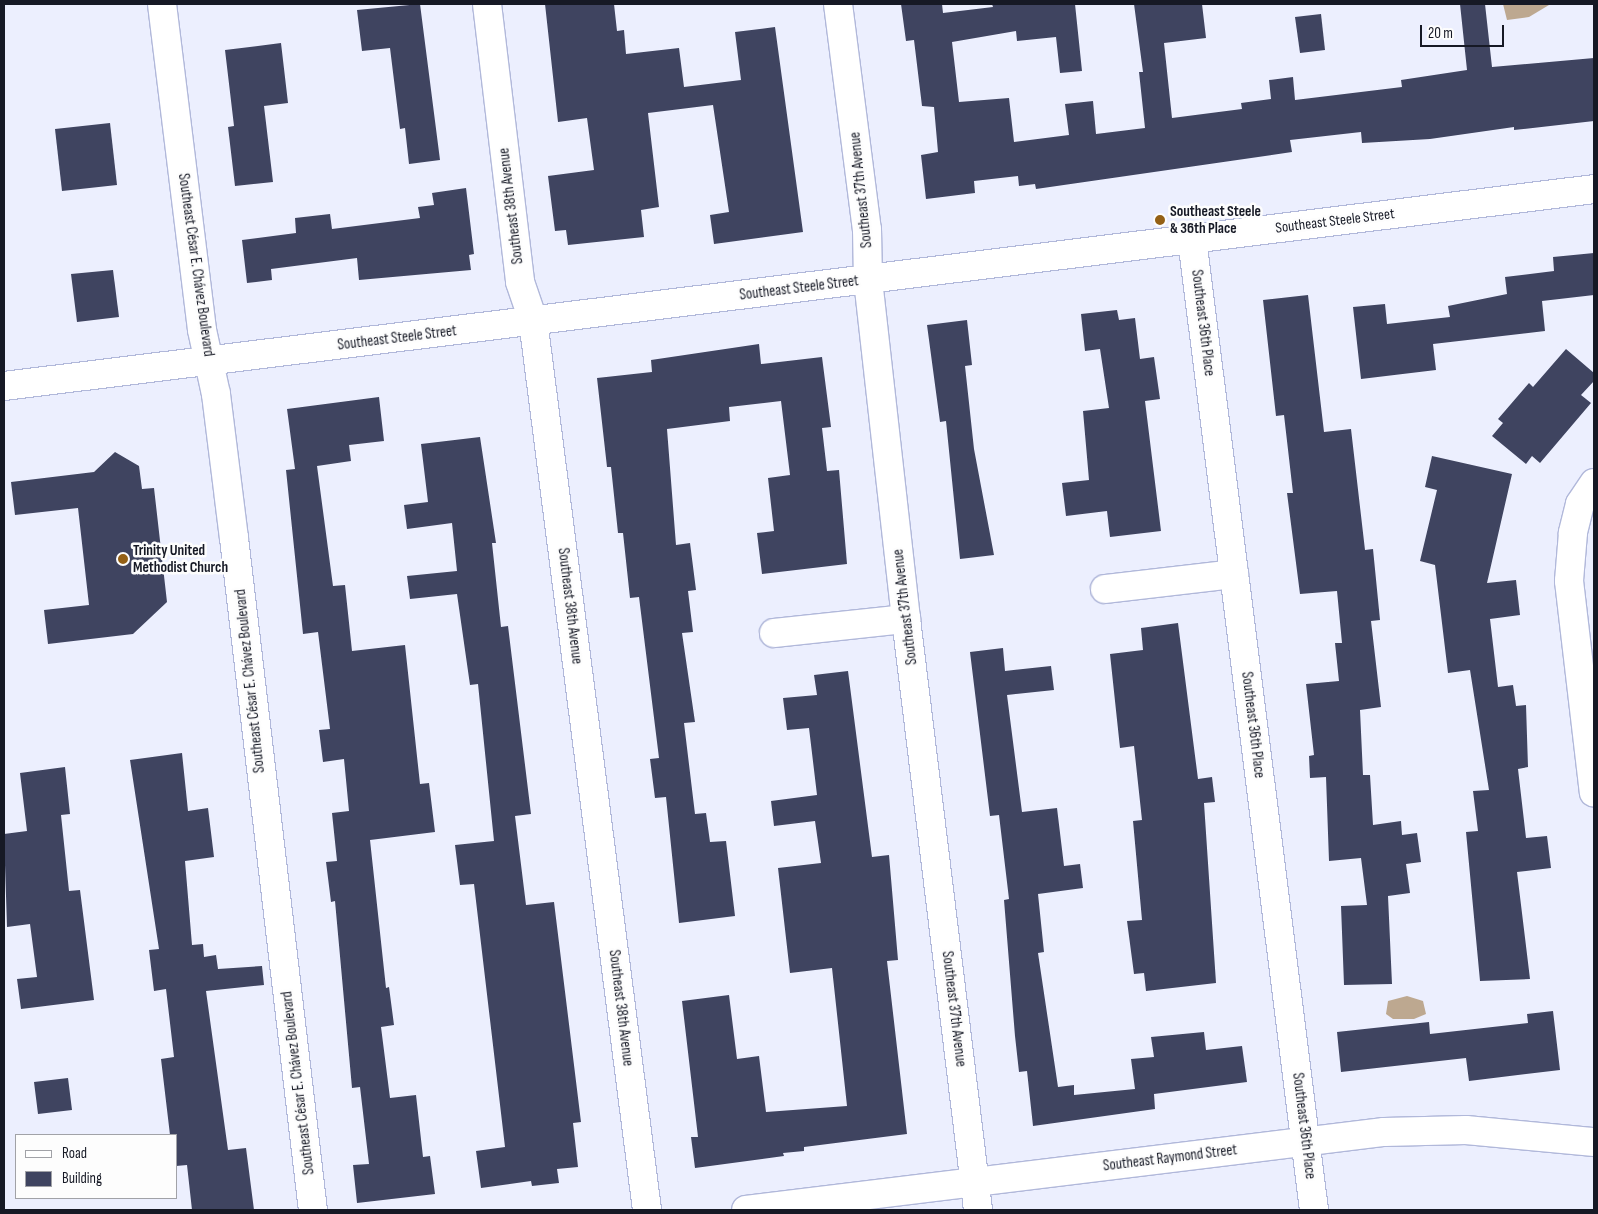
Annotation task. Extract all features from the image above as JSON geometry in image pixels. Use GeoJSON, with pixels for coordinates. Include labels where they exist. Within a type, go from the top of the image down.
{"type":"FeatureCollection","features":[{"type":"Feature","properties":{"kind":"street","name":"Southeast César E. Chávez Boulevard"},"geometry":{"type":"LineString","coordinates":[[162,4],[234,538],[313,1210]]}},
{"type":"Feature","properties":{"kind":"street","name":"Southeast 38th Avenue"},"geometry":{"type":"LineString","coordinates":[[487,4],[520,282],[533,320],[647,1210]]}},
{"type":"Feature","properties":{"kind":"street","name":"Southeast 37th Avenue"},"geometry":{"type":"LineString","coordinates":[[838,4],[867,229],[868,280],[906,619],[978,1210]]}},
{"type":"Feature","properties":{"kind":"street","name":"Southeast Steele Street"},"geometry":{"type":"LineString","coordinates":[[4,386],[1594,189]]}},
{"type":"Feature","properties":{"kind":"street","name":"Southeast 36th Place"},"geometry":{"type":"LineString","coordinates":[[1192,239],[1314,1210]]}},
{"type":"Feature","properties":{"kind":"street"},"geometry":{"type":"LineString","coordinates":[[1594,483],[1580,504],[1573,533],[1569,581],[1594,793]]}},
{"type":"Feature","properties":{"kind":"street"},"geometry":{"type":"LineString","coordinates":[[1105,589],[1234,574]]}},
{"type":"Feature","properties":{"kind":"street"},"geometry":{"type":"LineString","coordinates":[[774,633],[906,619]]}},
{"type":"Feature","properties":{"kind":"street","name":"Southeast Raymond Street"},"geometry":{"type":"LineString","coordinates":[[746,1210],[1306,1140],[1466,1130],[1594,1142]]}},
{"type":"Feature","properties":{"kind":"shaded area"},"geometry":{"type":"Polygon","coordinates":[[[1503,4],[1549,5],[1529,17],[1507,20],[1503,4]]]}},
{"type":"Feature","properties":{"kind":"shaded area"},"geometry":{"type":"Polygon","coordinates":[[[1407,996],[1423,1001],[1426,1014],[1414,1019],[1393,1019],[1386,1014],[1388,1001],[1407,996]]]}},
{"type":"Feature","properties":{"kind":"building"},"geometry":{"type":"Polygon","coordinates":[[[420,4],[440,160],[409,164],[405,128],[400,129],[390,48],[362,51],[357,10],[420,4]]]}},
{"type":"Feature","properties":{"kind":"building"},"geometry":{"type":"Polygon","coordinates":[[[545,4],[614,4],[617,31],[624,30],[626,54],[679,48],[684,87],[741,80],[735,32],[775,27],[803,232],[714,244],[710,215],[729,212],[713,105],[648,113],[659,207],[641,210],[644,237],[568,245],[566,230],[555,231],[548,176],[594,170],[587,118],[558,122],[545,4]]]}},
{"type":"Feature","properties":{"kind":"building"},"geometry":{"type":"Polygon","coordinates":[[[901,4],[942,4],[943,13],[993,7],[992,4],[1075,4],[1082,71],[1060,73],[1056,37],[1017,41],[1016,31],[952,42],[959,102],[1009,98],[1014,142],[1069,135],[1065,104],[1093,101],[1096,134],[1145,128],[1139,72],[1143,72],[1134,4],[1202,4],[1206,38],[1164,43],[1172,118],[1242,109],[1241,103],[1271,99],[1269,80],[1293,77],[1295,100],[1402,87],[1401,80],[1467,70],[1460,4],[1485,4],[1492,67],[1594,58],[1594,121],[1514,130],[1514,127],[1430,139],[1362,143],[1361,132],[1290,140],[1292,152],[1036,189],[1035,184],[1019,186],[1018,176],[974,181],[975,193],[926,199],[921,155],[938,152],[934,107],[922,106],[914,40],[906,41],[901,4]]]}},
{"type":"Feature","properties":{"kind":"building"},"geometry":{"type":"Polygon","coordinates":[[[1321,14],[1325,50],[1300,53],[1295,17],[1321,14]]]}},
{"type":"Feature","properties":{"kind":"building"},"geometry":{"type":"Polygon","coordinates":[[[281,43],[288,103],[264,106],[273,182],[235,186],[228,127],[234,126],[225,50],[281,43]]]}},
{"type":"Feature","properties":{"kind":"building"},"geometry":{"type":"Polygon","coordinates":[[[110,123],[117,185],[62,191],[55,129],[110,123]]]}},
{"type":"Feature","properties":{"kind":"building"},"geometry":{"type":"Polygon","coordinates":[[[466,188],[474,254],[469,255],[471,270],[359,280],[357,258],[271,269],[272,280],[247,283],[242,240],[296,233],[295,218],[330,214],[332,229],[420,218],[418,207],[434,205],[432,193],[466,188]]]}},
{"type":"Feature","properties":{"kind":"building"},"geometry":{"type":"Polygon","coordinates":[[[1594,253],[1594,295],[1542,301],[1545,331],[1433,344],[1436,370],[1361,379],[1353,307],[1385,304],[1387,324],[1450,317],[1448,306],[1507,294],[1505,277],[1554,271],[1553,257],[1594,253]]]}},
{"type":"Feature","properties":{"kind":"building"},"geometry":{"type":"Polygon","coordinates":[[[113,270],[119,317],[77,322],[71,274],[113,270]]]}},
{"type":"Feature","properties":{"kind":"building"},"geometry":{"type":"Polygon","coordinates":[[[1308,295],[1324,432],[1351,429],[1365,550],[1373,549],[1380,620],[1371,621],[1381,707],[1360,710],[1363,775],[1370,775],[1373,825],[1401,821],[1402,835],[1417,833],[1421,862],[1406,864],[1410,893],[1388,896],[1392,984],[1344,985],[1341,906],[1367,905],[1361,858],[1329,861],[1326,777],[1310,778],[1309,756],[1314,755],[1306,684],[1339,681],[1335,643],[1342,643],[1337,591],[1300,594],[1287,493],[1293,493],[1284,415],[1276,416],[1263,300],[1308,295]]]}},
{"type":"Feature","properties":{"kind":"building"},"geometry":{"type":"Polygon","coordinates":[[[1117,310],[1119,320],[1135,318],[1140,359],[1154,357],[1160,399],[1145,401],[1161,531],[1110,537],[1107,511],[1066,516],[1062,483],[1089,480],[1083,411],[1109,408],[1100,349],[1085,351],[1081,314],[1117,310]]]}},
{"type":"Feature","properties":{"kind":"building"},"geometry":{"type":"Polygon","coordinates":[[[967,320],[972,365],[965,366],[974,449],[994,555],[960,559],[946,421],[940,422],[927,325],[967,320]]]}},
{"type":"Feature","properties":{"kind":"building"},"geometry":{"type":"Polygon","coordinates":[[[759,344],[761,364],[822,357],[831,427],[822,428],[827,471],[839,470],[847,564],[762,574],[757,533],[774,531],[768,478],[790,475],[781,401],[729,407],[730,421],[667,429],[676,545],[690,543],[696,590],[688,591],[693,632],[682,633],[695,722],[684,723],[695,814],[706,813],[710,842],[726,841],[735,916],[679,923],[666,797],[655,798],[650,759],[659,758],[639,597],[630,598],[623,533],[618,533],[611,467],[607,467],[597,378],[652,372],[651,360],[759,344]]]}},
{"type":"Feature","properties":{"kind":"building"},"geometry":{"type":"Polygon","coordinates":[[[1566,349],[1594,373],[1594,381],[1581,395],[1591,403],[1540,463],[1532,456],[1526,464],[1492,436],[1503,423],[1498,419],[1529,383],[1533,387],[1566,349]]]}},
{"type":"Feature","properties":{"kind":"building"},"geometry":{"type":"Polygon","coordinates":[[[379,397],[384,441],[349,445],[351,461],[317,466],[333,586],[345,585],[352,651],[405,645],[420,784],[429,783],[435,832],[370,840],[386,988],[389,987],[394,1025],[381,1027],[390,1098],[416,1095],[423,1157],[430,1156],[435,1194],[357,1203],[353,1165],[369,1164],[360,1087],[352,1088],[335,901],[331,902],[326,862],[337,861],[332,813],[349,811],[344,759],[323,762],[319,730],[330,729],[318,632],[303,634],[286,470],[295,469],[287,409],[379,397]]]}},
{"type":"Feature","properties":{"kind":"building"},"geometry":{"type":"Polygon","coordinates":[[[480,437],[496,543],[492,543],[501,627],[508,626],[531,814],[515,816],[526,905],[554,902],[581,1122],[573,1123],[578,1167],[557,1169],[559,1183],[532,1186],[531,1181],[481,1188],[476,1151],[505,1147],[474,884],[460,885],[455,845],[494,841],[478,684],[470,685],[457,594],[410,599],[407,576],[457,571],[452,523],[407,529],[404,505],[428,502],[421,444],[480,437]]]}},
{"type":"Feature","properties":{"kind":"building","name":"Trinity United Methodist Church"},"geometry":{"type":"Polygon","coordinates":[[[115,452],[139,466],[142,489],[154,488],[167,602],[133,634],[48,644],[44,610],[89,605],[78,508],[15,515],[11,482],[94,472],[115,452]]]}},
{"type":"Feature","properties":{"kind":"building"},"geometry":{"type":"Polygon","coordinates":[[[1432,456],[1512,474],[1487,583],[1516,580],[1520,615],[1490,619],[1498,687],[1513,685],[1516,706],[1526,705],[1528,767],[1518,769],[1526,838],[1547,836],[1551,868],[1517,872],[1530,979],[1480,981],[1466,832],[1478,831],[1473,791],[1489,790],[1470,670],[1448,673],[1435,565],[1420,561],[1437,490],[1425,487],[1432,456]]]}},
{"type":"Feature","properties":{"kind":"building"},"geometry":{"type":"Polygon","coordinates":[[[1178,623],[1198,779],[1212,777],[1215,802],[1204,803],[1216,983],[1146,991],[1144,973],[1134,974],[1127,921],[1142,920],[1133,821],[1142,820],[1134,746],[1120,748],[1110,654],[1143,650],[1141,628],[1178,623]]]}},
{"type":"Feature","properties":{"kind":"building"},"geometry":{"type":"Polygon","coordinates":[[[1003,648],[1005,671],[1051,666],[1054,690],[1007,695],[1022,812],[1057,808],[1064,866],[1080,864],[1083,888],[1038,894],[1044,952],[1038,953],[1058,1087],[1074,1085],[1074,1095],[1135,1089],[1131,1059],[1154,1057],[1151,1037],[1204,1032],[1206,1050],[1242,1046],[1247,1082],[1154,1094],[1155,1109],[1033,1126],[1027,1071],[1019,1072],[1015,1036],[1004,900],[1009,899],[999,815],[990,816],[970,652],[1003,648]]]}},
{"type":"Feature","properties":{"kind":"building"},"geometry":{"type":"Polygon","coordinates":[[[848,671],[872,857],[889,855],[898,960],[887,961],[907,1134],[804,1147],[804,1151],[783,1153],[784,1156],[695,1168],[691,1137],[698,1137],[682,1001],[729,995],[737,1059],[759,1056],[766,1112],[847,1106],[832,968],[790,973],[778,868],[821,863],[815,821],[774,826],[771,801],[817,795],[809,728],[787,730],[783,698],[817,695],[814,675],[848,671]]]}},
{"type":"Feature","properties":{"kind":"building"},"geometry":{"type":"Polygon","coordinates":[[[182,753],[188,811],[208,808],[214,857],[185,861],[192,945],[203,944],[204,957],[216,955],[218,969],[262,966],[264,985],[206,991],[228,1150],[246,1148],[254,1210],[192,1210],[187,1165],[178,1166],[178,1134],[170,1134],[161,1059],[174,1057],[166,989],[154,991],[149,950],[159,949],[130,760],[182,753]]]}},
{"type":"Feature","properties":{"kind":"building"},"geometry":{"type":"Polygon","coordinates":[[[65,767],[70,814],[61,815],[69,891],[80,890],[94,1000],[21,1009],[17,979],[37,977],[30,924],[7,927],[4,834],[27,831],[20,773],[65,767]]]}},
{"type":"Feature","properties":{"kind":"building"},"geometry":{"type":"Polygon","coordinates":[[[1553,1011],[1560,1070],[1469,1081],[1466,1058],[1341,1072],[1337,1032],[1429,1022],[1430,1034],[1528,1023],[1527,1014],[1553,1011]]]}},
{"type":"Feature","properties":{"kind":"building"},"geometry":{"type":"Polygon","coordinates":[[[68,1078],[72,1110],[38,1114],[34,1082],[68,1078]]]}},
{"type":"Feature","properties":{"kind":"place","name":"Southeast Steele & 36th Place"},"geometry":{"type":"Point","coordinates":[1160,220]}},
{"type":"Feature","properties":{"kind":"place","name":"Trinity United Methodist Church"},"geometry":{"type":"Point","coordinates":[123,559]}}]}
